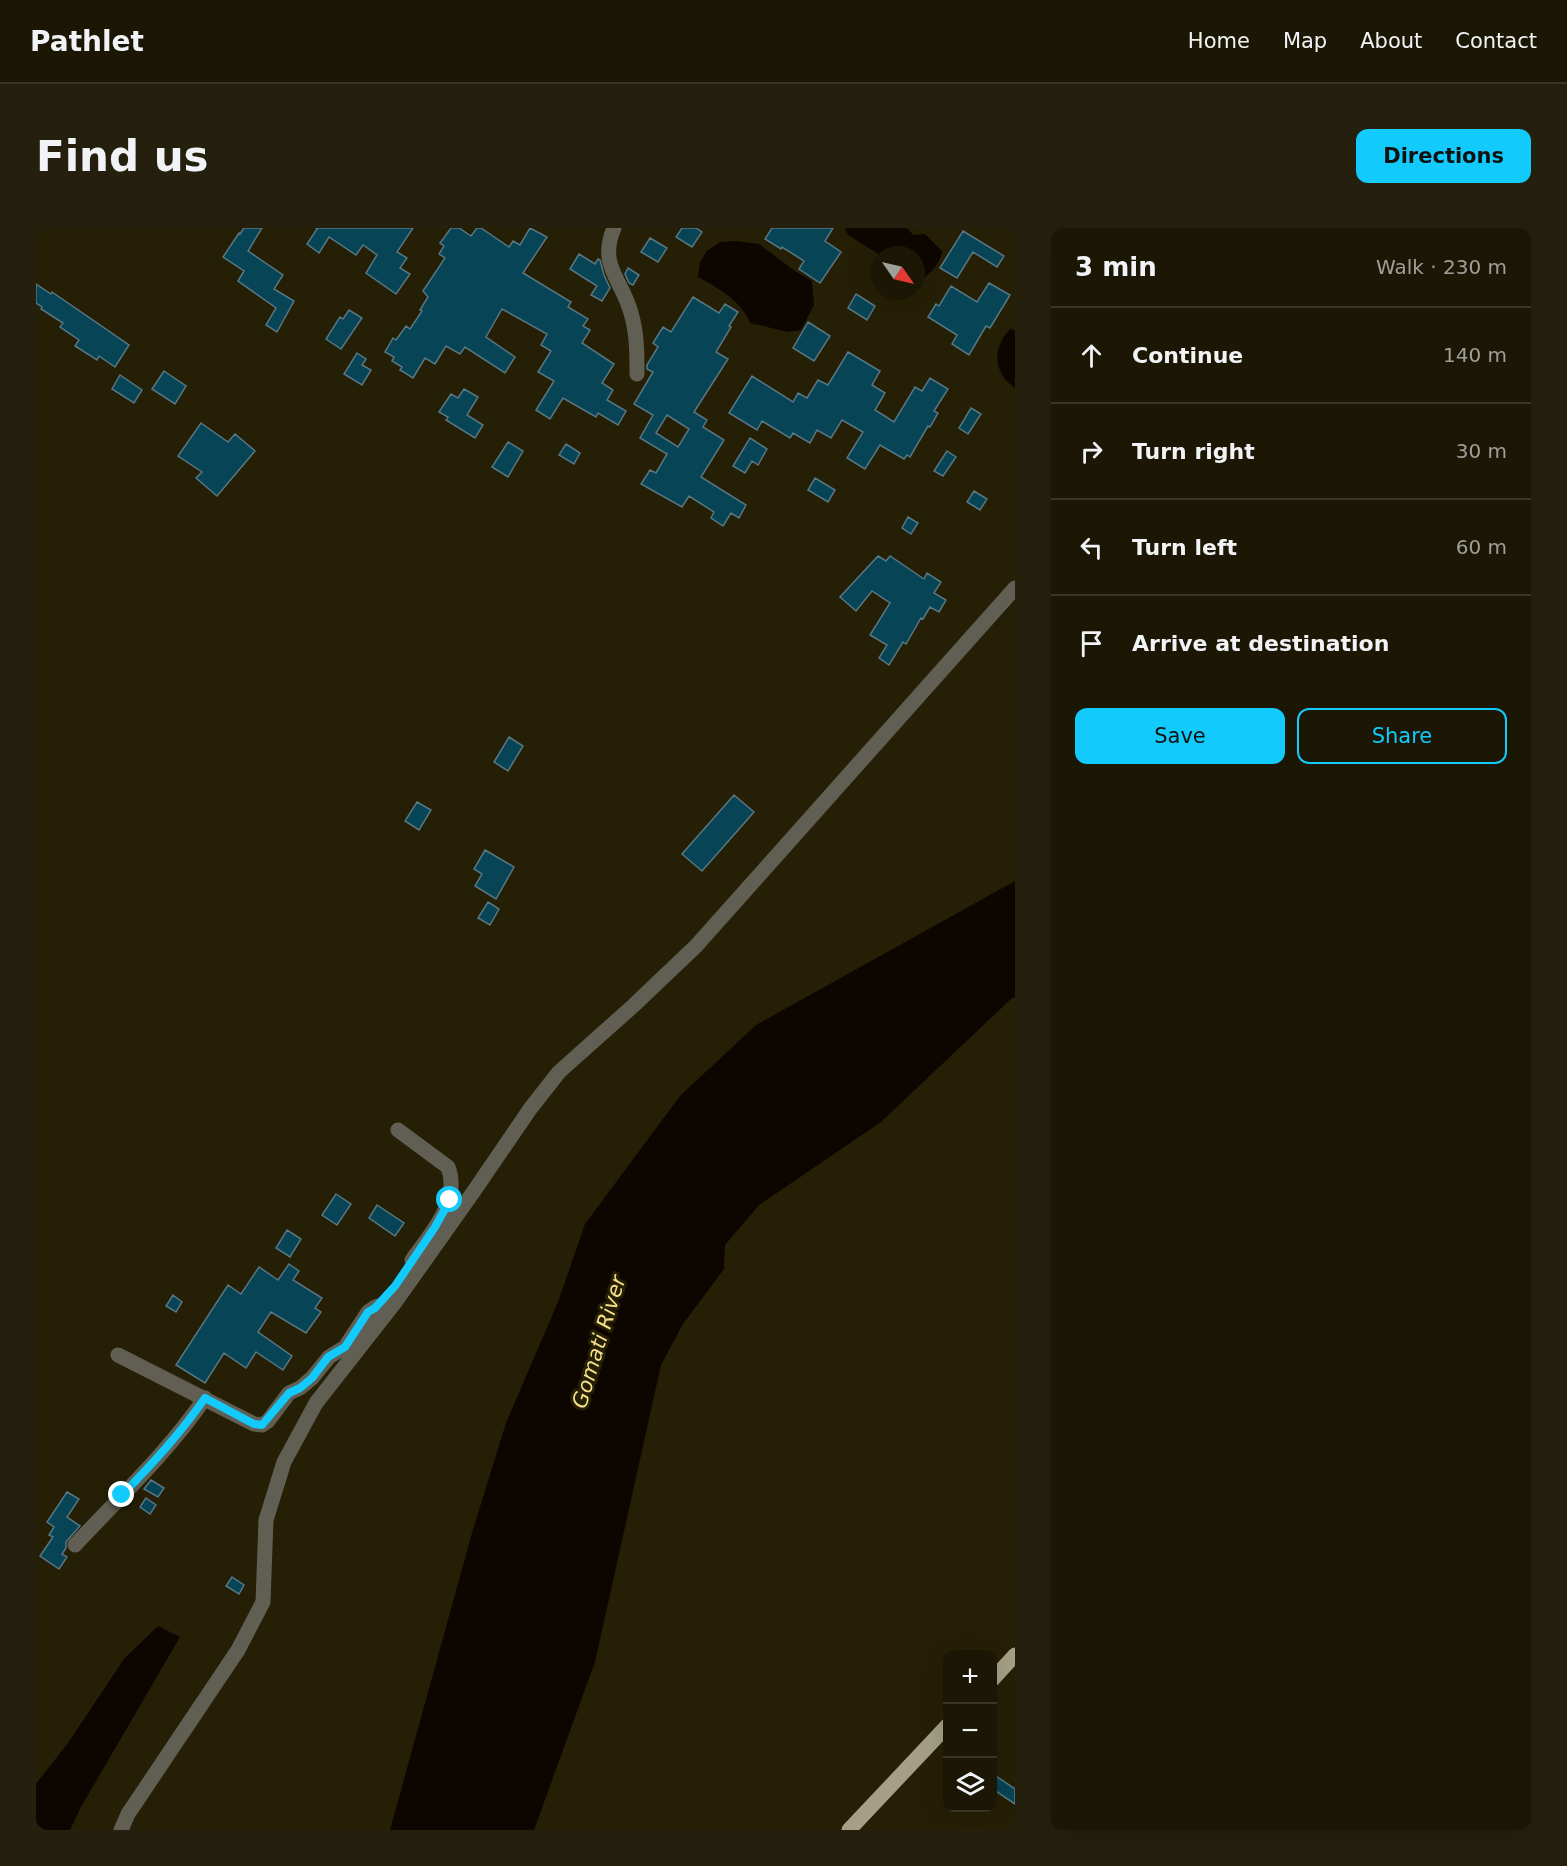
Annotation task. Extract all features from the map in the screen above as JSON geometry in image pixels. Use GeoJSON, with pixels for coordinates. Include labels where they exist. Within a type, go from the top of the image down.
{"type":"FeatureCollection","features":[{"type":"Feature","properties":{"kind":"main road"},"geometry":{"type":"LineString","coordinates":[[997,1675],[1015,1655]]}},
{"type":"Feature","properties":{"kind":"main road"},"geometry":{"type":"LineString","coordinates":[[849,1830],[943,1730]]}},
{"type":"Feature","properties":{"kind":"street"},"geometry":{"type":"LineString","coordinates":[[614,228],[608,252],[610,267],[627,298],[631,311],[636,333],[637,374]]}},
{"type":"Feature","properties":{"kind":"street"},"geometry":{"type":"LineString","coordinates":[[121,1830],[129,1814],[238,1650],[263,1602],[266,1520],[284,1462],[316,1403],[396,1301],[530,1109],[559,1072],[696,946],[1015,588]]}},
{"type":"Feature","properties":{"kind":"street"},"geometry":{"type":"LineString","coordinates":[[375,1308],[395,1286],[435,1227],[450,1200],[452,1188],[448,1167],[398,1130]]}},
{"type":"Feature","properties":{"kind":"street"},"geometry":{"type":"LineString","coordinates":[[118,1354],[254,1424],[262,1425],[289,1393],[300,1388],[312,1378],[328,1357],[345,1347],[368,1312],[396,1301]]}},
{"type":"Feature","properties":{"kind":"street"},"geometry":{"type":"LineString","coordinates":[[75,1545],[167,1448],[205,1398]]}},
{"type":"Feature","properties":{"kind":"water"},"geometry":{"type":"Polygon","coordinates":[[[845,228],[907,228],[913,235],[925,234],[942,251],[940,260],[925,277],[925,246],[871,246],[871,249],[848,235],[845,228]]]}},
{"type":"Feature","properties":{"kind":"water"},"geometry":{"type":"Polygon","coordinates":[[[720,242],[759,244],[812,281],[814,305],[801,330],[788,332],[750,323],[735,301],[698,277],[700,262],[707,251],[720,242]]]}},
{"type":"Feature","properties":{"kind":"water"},"geometry":{"type":"Polygon","coordinates":[[[1010,329],[1015,330],[1015,388],[1002,375],[997,360],[1000,344],[1010,329]]]}},
{"type":"Feature","properties":{"kind":"water","name":"Gomati River"},"geometry":{"type":"Polygon","coordinates":[[[1015,881],[1015,997],[881,1122],[759,1205],[725,1245],[724,1269],[683,1324],[661,1365],[595,1662],[534,1830],[390,1830],[472,1533],[506,1423],[558,1302],[585,1224],[680,1096],[756,1025],[1015,881]]]}},
{"type":"Feature","properties":{"kind":"water"},"geometry":{"type":"Polygon","coordinates":[[[158,1626],[180,1637],[81,1807],[70,1830],[36,1830],[36,1784],[68,1743],[124,1659],[158,1626]]]}},
{"type":"Feature","properties":{"kind":"building"},"geometry":{"type":"Polygon","coordinates":[[[244,228],[262,228],[248,251],[283,275],[274,289],[294,301],[277,332],[266,325],[276,308],[238,281],[244,271],[223,257],[244,228]]]}},
{"type":"Feature","properties":{"kind":"building"},"geometry":{"type":"Polygon","coordinates":[[[316,228],[413,228],[397,252],[407,258],[400,268],[410,274],[396,294],[366,273],[377,255],[363,245],[356,255],[329,237],[319,253],[307,244],[316,228]]]}},
{"type":"Feature","properties":{"kind":"building"},"geometry":{"type":"Polygon","coordinates":[[[451,228],[459,228],[471,236],[477,228],[481,228],[509,247],[513,241],[520,245],[530,228],[547,237],[523,273],[571,302],[568,307],[588,319],[583,326],[590,330],[582,343],[614,364],[602,383],[613,390],[607,400],[626,411],[618,425],[598,413],[596,417],[563,398],[550,419],[536,410],[554,381],[538,372],[551,351],[541,345],[547,334],[502,309],[486,337],[515,357],[505,373],[465,347],[460,354],[446,346],[435,364],[425,358],[413,378],[400,370],[402,367],[392,361],[394,357],[385,352],[393,338],[396,340],[406,326],[410,329],[422,311],[420,310],[428,297],[423,291],[445,258],[439,254],[444,246],[440,243],[451,228]]]}},
{"type":"Feature","properties":{"kind":"building"},"geometry":{"type":"Polygon","coordinates":[[[682,228],[696,228],[702,232],[692,247],[676,237],[682,228]]]}},
{"type":"Feature","properties":{"kind":"building"},"geometry":{"type":"Polygon","coordinates":[[[772,228],[833,228],[825,241],[841,252],[820,283],[799,269],[804,261],[765,239],[772,228]]]}},
{"type":"Feature","properties":{"kind":"building"},"geometry":{"type":"Polygon","coordinates":[[[963,231],[1004,256],[997,267],[973,252],[957,278],[940,268],[963,231]]]}},
{"type":"Feature","properties":{"kind":"building"},"geometry":{"type":"Polygon","coordinates":[[[650,238],[667,248],[658,262],[641,252],[650,238]]]}},
{"type":"Feature","properties":{"kind":"building"},"geometry":{"type":"Polygon","coordinates":[[[579,254],[595,264],[598,259],[600,260],[610,288],[602,301],[591,295],[597,286],[570,269],[579,254]]]}},
{"type":"Feature","properties":{"kind":"building"},"geometry":{"type":"Polygon","coordinates":[[[628,268],[639,275],[633,285],[629,283],[625,274],[628,268]]]}},
{"type":"Feature","properties":{"kind":"building"},"geometry":{"type":"Polygon","coordinates":[[[989,283],[1010,295],[990,328],[986,326],[969,355],[952,344],[957,335],[928,317],[936,304],[939,306],[951,286],[977,302],[989,283]]]}},
{"type":"Feature","properties":{"kind":"building"},"geometry":{"type":"Polygon","coordinates":[[[36,284],[51,294],[52,292],[129,345],[115,367],[99,356],[97,360],[75,346],[79,340],[60,327],[63,323],[41,309],[42,307],[36,303],[36,284]]]}},
{"type":"Feature","properties":{"kind":"building"},"geometry":{"type":"Polygon","coordinates":[[[856,294],[875,306],[867,320],[848,308],[856,294]]]}},
{"type":"Feature","properties":{"kind":"building"},"geometry":{"type":"Polygon","coordinates":[[[693,297],[719,313],[725,304],[738,312],[716,352],[728,359],[694,412],[707,420],[703,427],[724,440],[701,477],[746,505],[739,518],[731,513],[723,526],[711,518],[714,512],[689,496],[682,507],[641,484],[650,470],[656,473],[667,454],[640,438],[653,415],[634,404],[653,372],[647,369],[647,365],[658,347],[653,343],[663,327],[671,332],[693,297]],[[667,415],[656,433],[678,447],[689,429],[667,415]]]}},
{"type":"Feature","properties":{"kind":"building"},"geometry":{"type":"Polygon","coordinates":[[[349,310],[362,318],[341,349],[326,339],[340,317],[343,319],[349,310]]]}},
{"type":"Feature","properties":{"kind":"building"},"geometry":{"type":"Polygon","coordinates":[[[808,322],[830,336],[814,361],[793,348],[808,322]]]}},
{"type":"Feature","properties":{"kind":"building"},"geometry":{"type":"Polygon","coordinates":[[[848,352],[880,371],[872,385],[885,393],[875,410],[894,422],[915,387],[922,391],[930,378],[948,389],[934,411],[938,413],[910,457],[907,455],[904,459],[880,445],[865,469],[847,458],[863,432],[842,420],[831,438],[817,430],[810,443],[793,433],[790,438],[762,421],[757,430],[729,413],[752,376],[793,402],[798,393],[807,398],[818,380],[828,385],[848,352]]]}},
{"type":"Feature","properties":{"kind":"building"},"geometry":{"type":"Polygon","coordinates":[[[357,353],[366,359],[362,365],[371,370],[362,385],[344,374],[357,353]]]}},
{"type":"Feature","properties":{"kind":"building"},"geometry":{"type":"Polygon","coordinates":[[[164,371],[186,386],[175,404],[152,389],[164,371]]]}},
{"type":"Feature","properties":{"kind":"building"},"geometry":{"type":"Polygon","coordinates":[[[120,375],[142,390],[134,403],[112,389],[120,375]]]}},
{"type":"Feature","properties":{"kind":"building"},"geometry":{"type":"Polygon","coordinates":[[[464,389],[478,397],[467,415],[483,425],[475,438],[446,420],[448,417],[439,412],[451,394],[458,398],[464,389]]]}},
{"type":"Feature","properties":{"kind":"building"},"geometry":{"type":"Polygon","coordinates":[[[971,408],[981,414],[968,434],[959,428],[971,408]]]}},
{"type":"Feature","properties":{"kind":"building"},"geometry":{"type":"Polygon","coordinates":[[[201,423],[228,442],[235,434],[255,451],[217,496],[196,478],[202,472],[178,456],[201,423]]]}},
{"type":"Feature","properties":{"kind":"building"},"geometry":{"type":"Polygon","coordinates":[[[750,438],[767,449],[758,465],[752,461],[745,473],[733,466],[750,438]]]}},
{"type":"Feature","properties":{"kind":"building"},"geometry":{"type":"Polygon","coordinates":[[[508,442],[523,451],[508,477],[492,467],[508,442]]]}},
{"type":"Feature","properties":{"kind":"building"},"geometry":{"type":"Polygon","coordinates":[[[566,444],[580,453],[574,464],[559,455],[566,444]]]}},
{"type":"Feature","properties":{"kind":"building"},"geometry":{"type":"Polygon","coordinates":[[[947,451],[956,457],[943,476],[934,471],[947,451]]]}},
{"type":"Feature","properties":{"kind":"building"},"geometry":{"type":"Polygon","coordinates":[[[815,478],[835,490],[828,502],[808,490],[815,478]]]}},
{"type":"Feature","properties":{"kind":"building"},"geometry":{"type":"Polygon","coordinates":[[[974,491],[987,499],[980,510],[967,502],[974,491]]]}},
{"type":"Feature","properties":{"kind":"building"},"geometry":{"type":"Polygon","coordinates":[[[908,517],[918,523],[911,534],[902,528],[908,517]]]}},
{"type":"Feature","properties":{"kind":"building"},"geometry":{"type":"Polygon","coordinates":[[[878,556],[886,561],[890,556],[924,579],[927,573],[941,582],[934,593],[946,600],[939,612],[930,607],[906,644],[903,642],[889,665],[879,658],[887,645],[870,635],[890,603],[872,591],[856,611],[840,597],[878,556]]]}},
{"type":"Feature","properties":{"kind":"building"},"geometry":{"type":"Polygon","coordinates":[[[509,737],[523,746],[508,771],[494,762],[509,737]]]}},
{"type":"Feature","properties":{"kind":"building"},"geometry":{"type":"Polygon","coordinates":[[[734,795],[754,812],[702,871],[682,854],[734,795]]]}},
{"type":"Feature","properties":{"kind":"building"},"geometry":{"type":"Polygon","coordinates":[[[417,802],[431,810],[419,830],[405,821],[417,802]]]}},
{"type":"Feature","properties":{"kind":"building"},"geometry":{"type":"Polygon","coordinates":[[[485,850],[514,867],[496,899],[475,886],[482,874],[474,869],[485,850]]]}},
{"type":"Feature","properties":{"kind":"building"},"geometry":{"type":"Polygon","coordinates":[[[488,902],[499,909],[490,925],[478,918],[488,902]]]}},
{"type":"Feature","properties":{"kind":"building"},"geometry":{"type":"Polygon","coordinates":[[[336,1194],[351,1204],[337,1225],[322,1215],[336,1194]]]}},
{"type":"Feature","properties":{"kind":"building"},"geometry":{"type":"Polygon","coordinates":[[[377,1205],[404,1223],[395,1236],[369,1218],[377,1205]]]}},
{"type":"Feature","properties":{"kind":"building"},"geometry":{"type":"Polygon","coordinates":[[[287,1230],[301,1239],[290,1257],[276,1248],[287,1230]]]}},
{"type":"Feature","properties":{"kind":"building"},"geometry":{"type":"Polygon","coordinates":[[[289,1264],[299,1271],[293,1280],[322,1298],[315,1308],[321,1312],[306,1333],[271,1312],[258,1332],[292,1356],[283,1370],[256,1352],[246,1368],[224,1353],[205,1383],[176,1365],[228,1285],[241,1294],[259,1267],[278,1280],[289,1264]]]}},
{"type":"Feature","properties":{"kind":"building"},"geometry":{"type":"Polygon","coordinates":[[[173,1295],[182,1302],[176,1312],[166,1306],[173,1295]]]}},
{"type":"Feature","properties":{"kind":"building"},"geometry":{"type":"Polygon","coordinates":[[[151,1480],[164,1488],[158,1497],[144,1489],[151,1480]]]}},
{"type":"Feature","properties":{"kind":"building"},"geometry":{"type":"Polygon","coordinates":[[[67,1492],[79,1499],[67,1517],[80,1526],[66,1542],[66,1548],[62,1554],[67,1557],[59,1569],[40,1556],[53,1537],[49,1535],[54,1527],[47,1522],[67,1492]]]}},
{"type":"Feature","properties":{"kind":"building"},"geometry":{"type":"Polygon","coordinates":[[[146,1498],[156,1505],[150,1514],[140,1507],[146,1498]]]}},
{"type":"Feature","properties":{"kind":"building"},"geometry":{"type":"Polygon","coordinates":[[[232,1577],[244,1585],[239,1594],[226,1586],[232,1577]]]}},
{"type":"Feature","properties":{"kind":"building"},"geometry":{"type":"Polygon","coordinates":[[[997,1777],[1015,1789],[1015,1804],[997,1792],[997,1777]]]}},
{"type":"Feature","properties":{"kind":"route"},"geometry":{"type":"LineString","coordinates":[[122,1495],[167,1448],[205,1398],[254,1424],[262,1425],[268,1420],[289,1393],[300,1388],[312,1378],[328,1357],[345,1347],[368,1312],[375,1308],[395,1286],[435,1227],[450,1200]]}}]}
